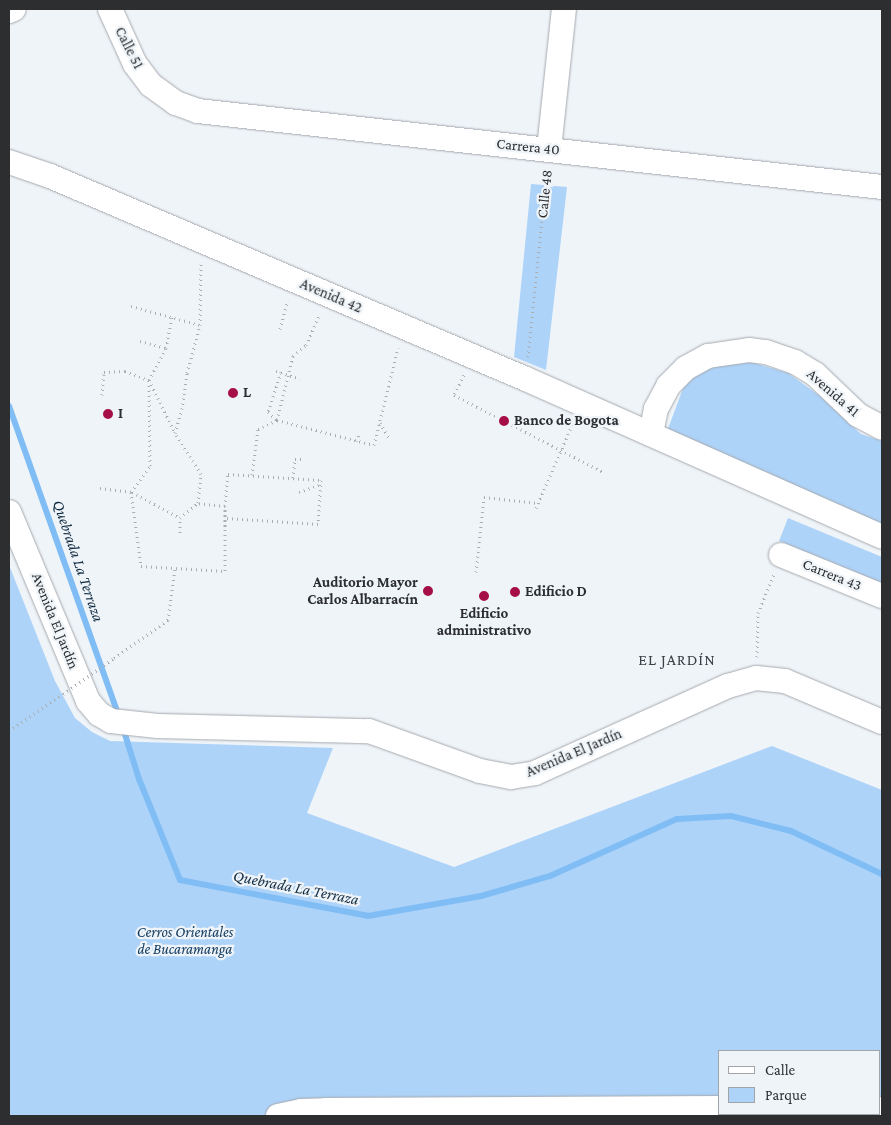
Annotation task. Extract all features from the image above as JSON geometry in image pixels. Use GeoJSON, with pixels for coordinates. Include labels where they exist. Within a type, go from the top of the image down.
{"type":"FeatureCollection","features":[{"type":"Feature","properties":{"kind":"street"},"geometry":{"type":"LineString","coordinates":[[9,11],[14,9]]}},
{"type":"Feature","properties":{"kind":"street","name":"Calle 51"},"geometry":{"type":"LineString","coordinates":[[110,9],[135,64],[151,85],[176,102]]}},
{"type":"Feature","properties":{"kind":"street","name":"Calle 48"},"geometry":{"type":"LineString","coordinates":[[549,149],[564,9]]}},
{"type":"Feature","properties":{"kind":"street","name":"Carrera 40"},"geometry":{"type":"LineString","coordinates":[[176,102],[198,111],[222,114],[882,187]]}},
{"type":"Feature","properties":{"kind":"street","name":"Avenida 42"},"geometry":{"type":"LineString","coordinates":[[9,162],[50,176],[202,240],[651,434]]}},
{"type":"Feature","properties":{"kind":"street","name":"Avenida 41"},"geometry":{"type":"LineString","coordinates":[[651,434],[656,409],[668,386],[686,368],[708,356],[749,350],[766,352],[795,362],[815,374],[858,415],[882,428]]}},
{"type":"Feature","properties":{"kind":"street"},"geometry":{"type":"LineString","coordinates":[[651,434],[882,537]]}},
{"type":"Feature","properties":{"kind":"street","name":"Avenida El Jardín"},"geometry":{"type":"LineString","coordinates":[[9,512],[88,701],[99,714],[111,721],[135,724],[368,731],[480,772],[511,777],[534,773],[728,686],[756,678],[785,681],[882,722]]}},
{"type":"Feature","properties":{"kind":"street","name":"Carrera 43"},"geometry":{"type":"LineString","coordinates":[[781,555],[882,596]]}},
{"type":"Feature","properties":{"kind":"street"},"geometry":{"type":"LineString","coordinates":[[278,1116],[301,1111],[326,1110],[718,1108]]}},
{"type":"Feature","properties":{"kind":"path","name":"Calle 48"},"geometry":{"type":"LineString","coordinates":[[526,379],[549,149]]}},
{"type":"Feature","properties":{"kind":"path"},"geometry":{"type":"LineString","coordinates":[[175,433],[182,409],[187,373],[200,325],[202,240]]}},
{"type":"Feature","properties":{"kind":"path"},"geometry":{"type":"LineString","coordinates":[[280,329],[293,280]]}},
{"type":"Feature","properties":{"kind":"path"},"geometry":{"type":"LineString","coordinates":[[252,475],[258,429],[277,420],[293,356],[306,345],[329,295]]}},
{"type":"Feature","properties":{"kind":"path"},"geometry":{"type":"LineString","coordinates":[[131,306],[200,325]]}},
{"type":"Feature","properties":{"kind":"path"},"geometry":{"type":"LineString","coordinates":[[172,317],[166,348],[149,380],[150,466],[131,492],[141,566],[225,571],[225,506],[228,474],[321,480],[318,524],[226,518]]}},
{"type":"Feature","properties":{"kind":"path"},"geometry":{"type":"LineString","coordinates":[[281,372],[268,412],[277,420],[374,445],[404,327]]}},
{"type":"Feature","properties":{"kind":"path"},"geometry":{"type":"LineString","coordinates":[[140,341],[166,348]]}},
{"type":"Feature","properties":{"kind":"path"},"geometry":{"type":"LineString","coordinates":[[473,357],[454,395],[603,472]]}},
{"type":"Feature","properties":{"kind":"path"},"geometry":{"type":"LineString","coordinates":[[102,395],[104,372],[125,371],[149,380],[175,433],[201,474],[198,503],[180,518]]}},
{"type":"Feature","properties":{"kind":"path"},"geometry":{"type":"LineString","coordinates":[[276,371],[300,379]]}},
{"type":"Feature","properties":{"kind":"path"},"geometry":{"type":"LineString","coordinates":[[536,508],[581,404]]}},
{"type":"Feature","properties":{"kind":"path"},"geometry":{"type":"LineString","coordinates":[[380,422],[390,439]]}},
{"type":"Feature","properties":{"kind":"path"},"geometry":{"type":"LineString","coordinates":[[356,441],[359,434]]}},
{"type":"Feature","properties":{"kind":"path"},"geometry":{"type":"LineString","coordinates":[[293,478],[295,458],[303,459]]}},
{"type":"Feature","properties":{"kind":"path"},"geometry":{"type":"LineString","coordinates":[[299,492],[320,484]]}},
{"type":"Feature","properties":{"kind":"path"},"geometry":{"type":"LineString","coordinates":[[100,488],[131,492],[180,518]]}},
{"type":"Feature","properties":{"kind":"path"},"geometry":{"type":"LineString","coordinates":[[476,572],[484,496],[538,503]]}},
{"type":"Feature","properties":{"kind":"path"},"geometry":{"type":"LineString","coordinates":[[198,503],[225,506]]}},
{"type":"Feature","properties":{"kind":"path"},"geometry":{"type":"LineString","coordinates":[[180,518],[180,533]]}},
{"type":"Feature","properties":{"kind":"path"},"geometry":{"type":"LineString","coordinates":[[756,678],[758,613],[781,555]]}},
{"type":"Feature","properties":{"kind":"path"},"geometry":{"type":"LineString","coordinates":[[9,731],[168,620],[175,568]]}},
{"type":"Feature","properties":{"kind":"green space"},"geometry":{"type":"Polygon","coordinates":[[[531,184],[567,187],[546,370],[514,357],[531,184]]]}},
{"type":"Feature","properties":{"kind":"green space"},"geometry":{"type":"Polygon","coordinates":[[[741,359],[788,373],[820,396],[861,434],[882,441],[882,526],[666,434],[688,375],[702,366],[741,359]]]}},
{"type":"Feature","properties":{"kind":"green space"},"geometry":{"type":"Polygon","coordinates":[[[788,518],[882,557],[882,583],[779,541],[788,518]]]}},
{"type":"Feature","properties":{"kind":"green space","name":"Cerros Orientales de Bucaramanga"},"geometry":{"type":"Polygon","coordinates":[[[9,565],[55,681],[75,718],[92,732],[110,741],[333,748],[307,813],[454,867],[772,746],[882,790],[882,1116],[9,1116],[9,565]]]}},
{"type":"Feature","properties":{"kind":"waterway","name":"Quebrada La Terraza"},"geometry":{"type":"LineString","coordinates":[[9,406],[119,716]]}},
{"type":"Feature","properties":{"kind":"waterway","name":"Quebrada La Terraza"},"geometry":{"type":"LineString","coordinates":[[123,728],[139,779],[180,880],[368,916],[481,896],[550,876],[677,819],[731,816],[791,831],[882,874]]}},
{"type":"Feature","properties":{"kind":"place","name":"L"},"geometry":{"type":"Point","coordinates":[233,393]}},
{"type":"Feature","properties":{"kind":"place","name":"I"},"geometry":{"type":"Point","coordinates":[108,414]}},
{"type":"Feature","properties":{"kind":"place","name":"Banco de Bogota"},"geometry":{"type":"Point","coordinates":[504,421]}},
{"type":"Feature","properties":{"kind":"place","name":"Auditorio Mayor Carlos Albarracín"},"geometry":{"type":"Point","coordinates":[428,591]}},
{"type":"Feature","properties":{"kind":"place","name":"Edificio D"},"geometry":{"type":"Point","coordinates":[515,592]}},
{"type":"Feature","properties":{"kind":"place","name":"Edificio administrativo"},"geometry":{"type":"Point","coordinates":[484,596]}},
{"type":"Feature","properties":{"kind":"district","name":"EL JARDÍN"},"geometry":{"type":"Point","coordinates":[677,660]}}]}
